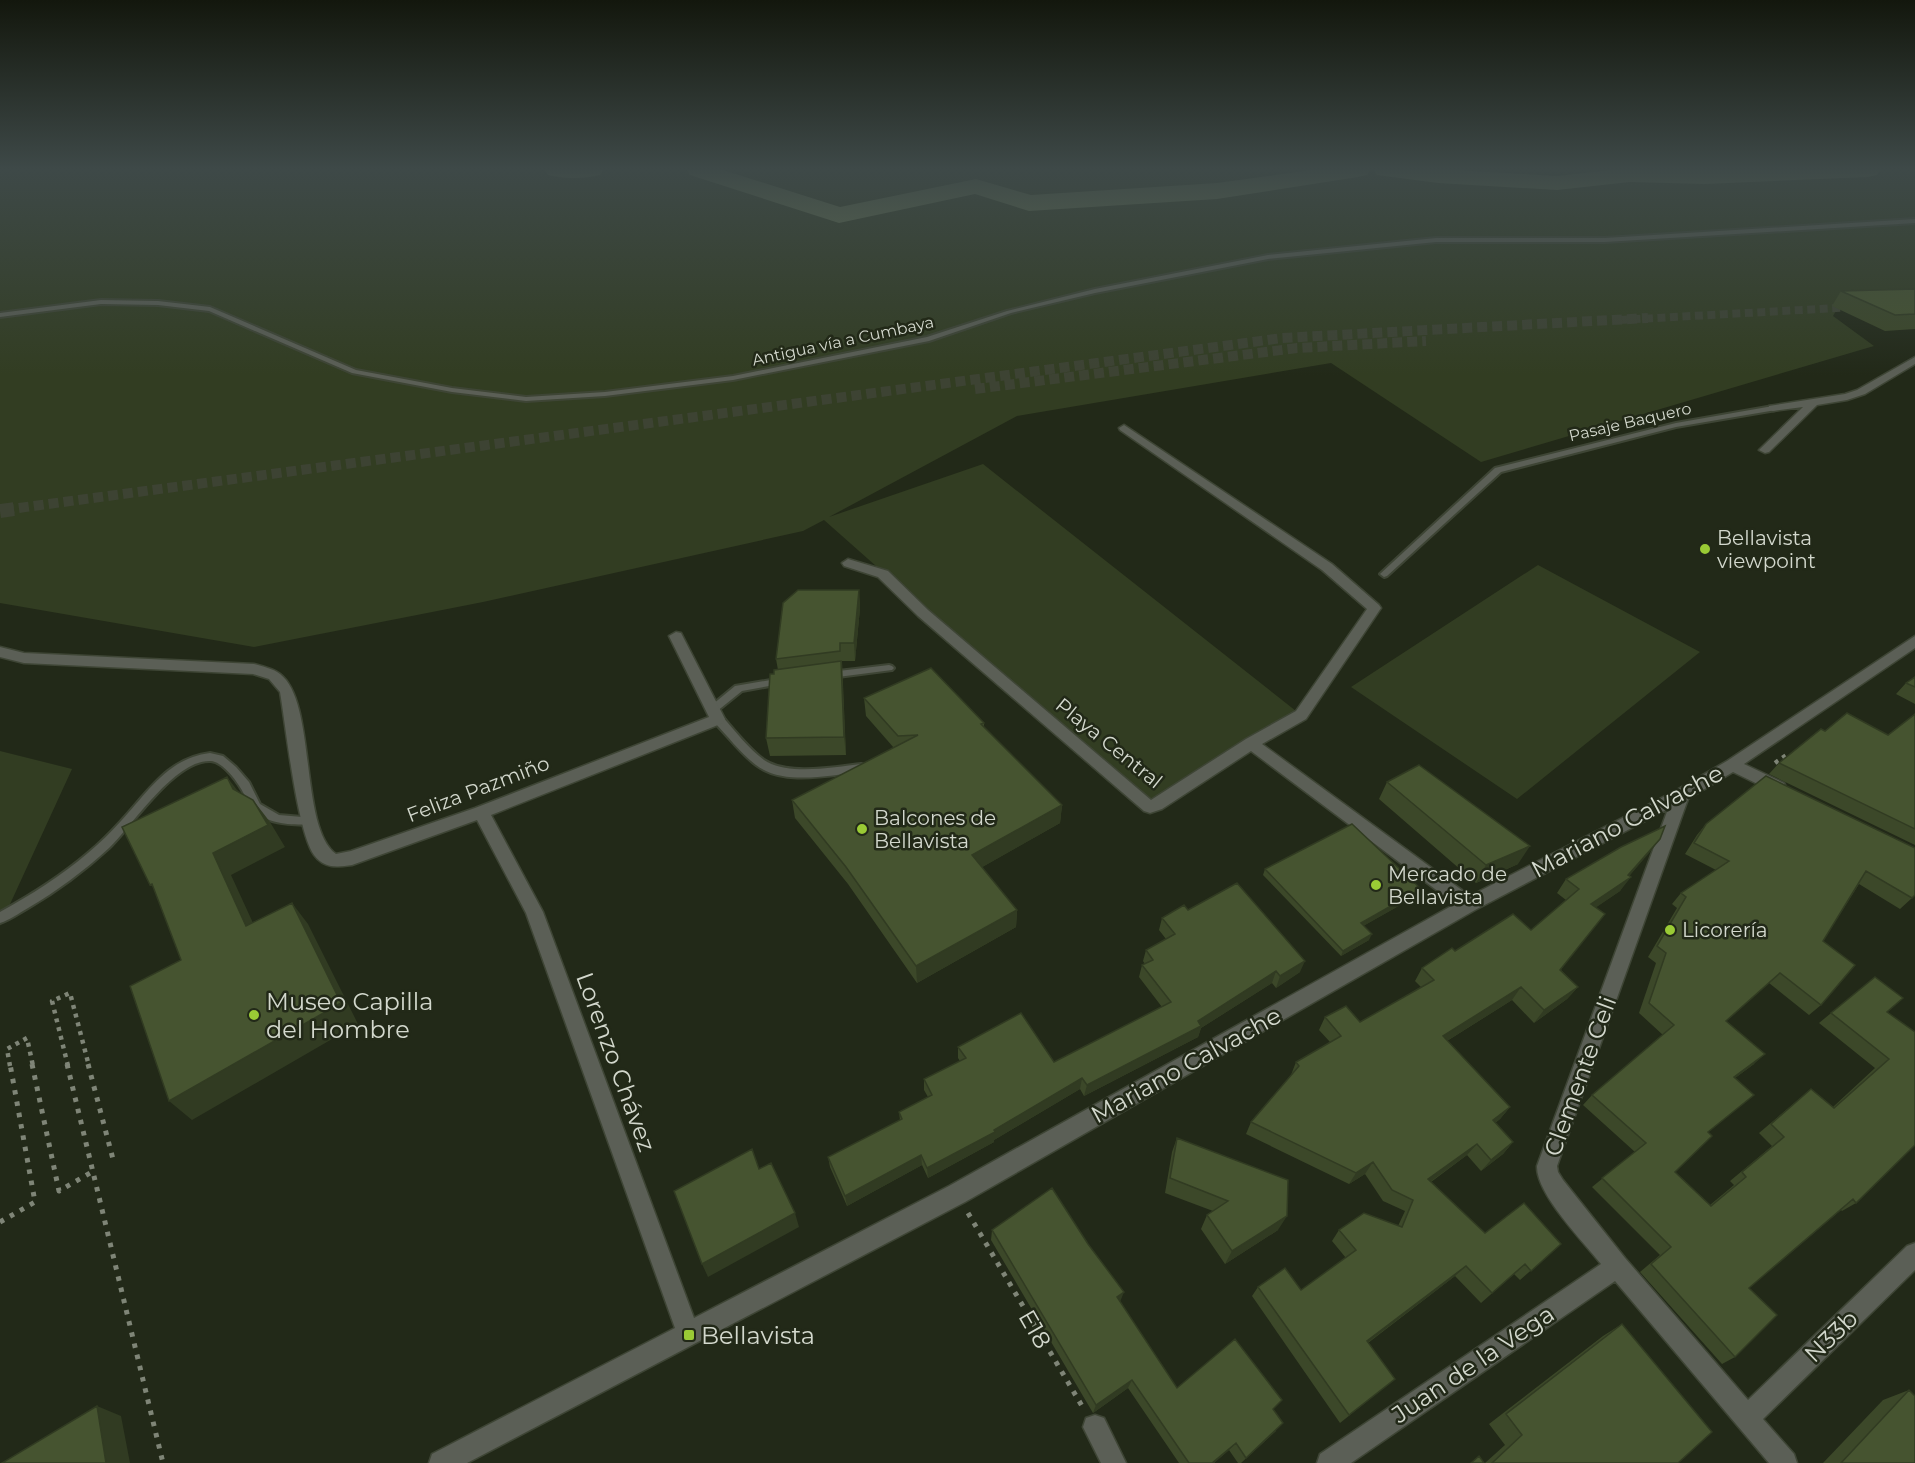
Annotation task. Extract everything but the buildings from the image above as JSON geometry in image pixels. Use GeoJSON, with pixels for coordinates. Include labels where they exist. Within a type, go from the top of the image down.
{"type":"FeatureCollection","features":[{"type":"Feature","properties":{"kind":"street","name":"Pasaje Baquero"},"geometry":{"type":"LineString","coordinates":[[1773,408],[1861,392],[1915,360]]}},
{"type":"Feature","properties":{"kind":"street"},"geometry":{"type":"LineString","coordinates":[[1765,450],[1814,402]]}},
{"type":"Feature","properties":{"kind":"street"},"geometry":{"type":"LineString","coordinates":[[1124,428],[1327,567],[1374,606],[1301,715],[1251,743],[1469,905]]}},
{"type":"Feature","properties":{"kind":"street","name":"Playa Central"},"geometry":{"type":"LineString","coordinates":[[848,562],[886,576],[922,613],[1150,807],[1251,743]]}},
{"type":"Feature","properties":{"kind":"street"},"geometry":{"type":"LineString","coordinates":[[676,636],[715,714]]}},
{"type":"Feature","properties":{"kind":"street","name":"Mariano Calvache"},"geometry":{"type":"LineString","coordinates":[[441,1463],[957,1194],[1469,905],[1681,795],[1732,765],[1915,641]]}},
{"type":"Feature","properties":{"kind":"street","name":"Feliza Pazmiño"},"geometry":{"type":"LineString","coordinates":[[0,652],[24,658],[254,669],[274,676],[288,691],[310,821],[321,852],[334,861],[352,858],[481,812],[715,714]]}},
{"type":"Feature","properties":{"kind":"street"},"geometry":{"type":"LineString","coordinates":[[1732,765],[1797,796]]}},
{"type":"Feature","properties":{"kind":"street","name":"Clemente Celi"},"geometry":{"type":"LineString","coordinates":[[1681,795],[1547,1166],[1547,1174],[1555,1188],[1617,1266],[1785,1463]]}},
{"type":"Feature","properties":{"kind":"street","name":"Lorenzo Chávez"},"geometry":{"type":"LineString","coordinates":[[481,812],[534,912],[689,1335]]}},
{"type":"Feature","properties":{"kind":"street","name":"N33b"},"geometry":{"type":"LineString","coordinates":[[1747,1418],[1915,1254]]}},
{"type":"Feature","properties":{"kind":"street","name":"Juan de la Vega"},"geometry":{"type":"LineString","coordinates":[[1329,1463],[1617,1266]]}},
{"type":"Feature","properties":{"kind":"street"},"geometry":{"type":"LineString","coordinates":[[1095,1427],[1113,1463]]}},
{"type":"Feature","properties":{"kind":"lane","name":"Antigua vía a Cumbaya"},"geometry":{"type":"LineString","coordinates":[[0,315],[100,302],[158,303],[210,309],[354,372],[452,390],[526,399],[605,394],[733,378],[928,339],[1009,312],[1074,296],[1268,257],[1436,240],[1632,238]]}},
{"type":"Feature","properties":{"kind":"lane","name":"Pasaje Baquero"},"geometry":{"type":"LineString","coordinates":[[1384,574],[1498,470],[1676,425],[1773,408]]}},
{"type":"Feature","properties":{"kind":"lane"},"geometry":{"type":"LineString","coordinates":[[822,676],[889,668]]}},
{"type":"Feature","properties":{"kind":"lane"},"geometry":{"type":"LineString","coordinates":[[799,679],[739,688],[715,714],[764,765],[801,772],[861,768]]}},
{"type":"Feature","properties":{"kind":"lane"},"geometry":{"type":"LineString","coordinates":[[0,918],[45,893],[117,832],[169,774],[190,762],[212,757],[225,762],[253,795],[255,807],[277,819],[310,821]]}},
{"type":"Feature","properties":{"kind":"path"},"geometry":{"type":"LineString","coordinates":[[114,1163],[70,993],[52,1001],[163,1463]]}},
{"type":"Feature","properties":{"kind":"path"},"geometry":{"type":"LineString","coordinates":[[0,1222],[35,1202],[7,1049],[27,1038],[59,1191],[92,1172]]}},
{"type":"Feature","properties":{"kind":"path","name":"E18"},"geometry":{"type":"LineString","coordinates":[[957,1194],[1038,1335],[1095,1427]]}},
{"type":"Feature","properties":{"kind":"green space"},"geometry":{"type":"Polygon","coordinates":[[[0,238],[1915,238],[1915,294],[1844,297],[1833,316],[1874,346],[1481,462],[1331,363],[1017,416],[829,517],[983,464],[1301,715],[1145,804],[824,520],[803,531],[483,602],[254,647],[0,603],[0,238]]]}},
{"type":"Feature","properties":{"kind":"green space"},"geometry":{"type":"Polygon","coordinates":[[[1538,565],[1700,652],[1517,799],[1351,687],[1538,565]]]}},
{"type":"Feature","properties":{"kind":"green space"},"geometry":{"type":"Polygon","coordinates":[[[0,751],[72,769],[0,926],[0,751]]]}},
{"type":"Feature","properties":{"kind":"tunnel"},"geometry":{"type":"LineString","coordinates":[[1620,320],[1855,307]]}},
{"type":"Feature","properties":{"kind":"tunnel"},"geometry":{"type":"LineString","coordinates":[[4,510],[1282,338],[1648,318]]}},
{"type":"Feature","properties":{"kind":"tunnel"},"geometry":{"type":"LineString","coordinates":[[975,389],[1297,348],[1426,341]]}},
{"type":"Feature","properties":{"kind":"tunnel"},"geometry":{"type":"LineString","coordinates":[[0,511],[15,509]]}},
{"type":"Feature","properties":{"kind":"place","name":"Bellavista viewpoint"},"geometry":{"type":"Point","coordinates":[1705,549]}},
{"type":"Feature","properties":{"kind":"place","name":"Balcones de Bellavista"},"geometry":{"type":"Point","coordinates":[862,829]}},
{"type":"Feature","properties":{"kind":"place","name":"Mercado de Bellavista"},"geometry":{"type":"Point","coordinates":[1376,885]}},
{"type":"Feature","properties":{"kind":"place","name":"Licorería"},"geometry":{"type":"Point","coordinates":[1670,930]}},
{"type":"Feature","properties":{"kind":"place","name":"Museo Capilla del Hombre"},"geometry":{"type":"Point","coordinates":[254,1015]}},
{"type":"Feature","properties":{"kind":"place","name":"Bellavista"},"geometry":{"type":"Point","coordinates":[689,1335]}}]}
